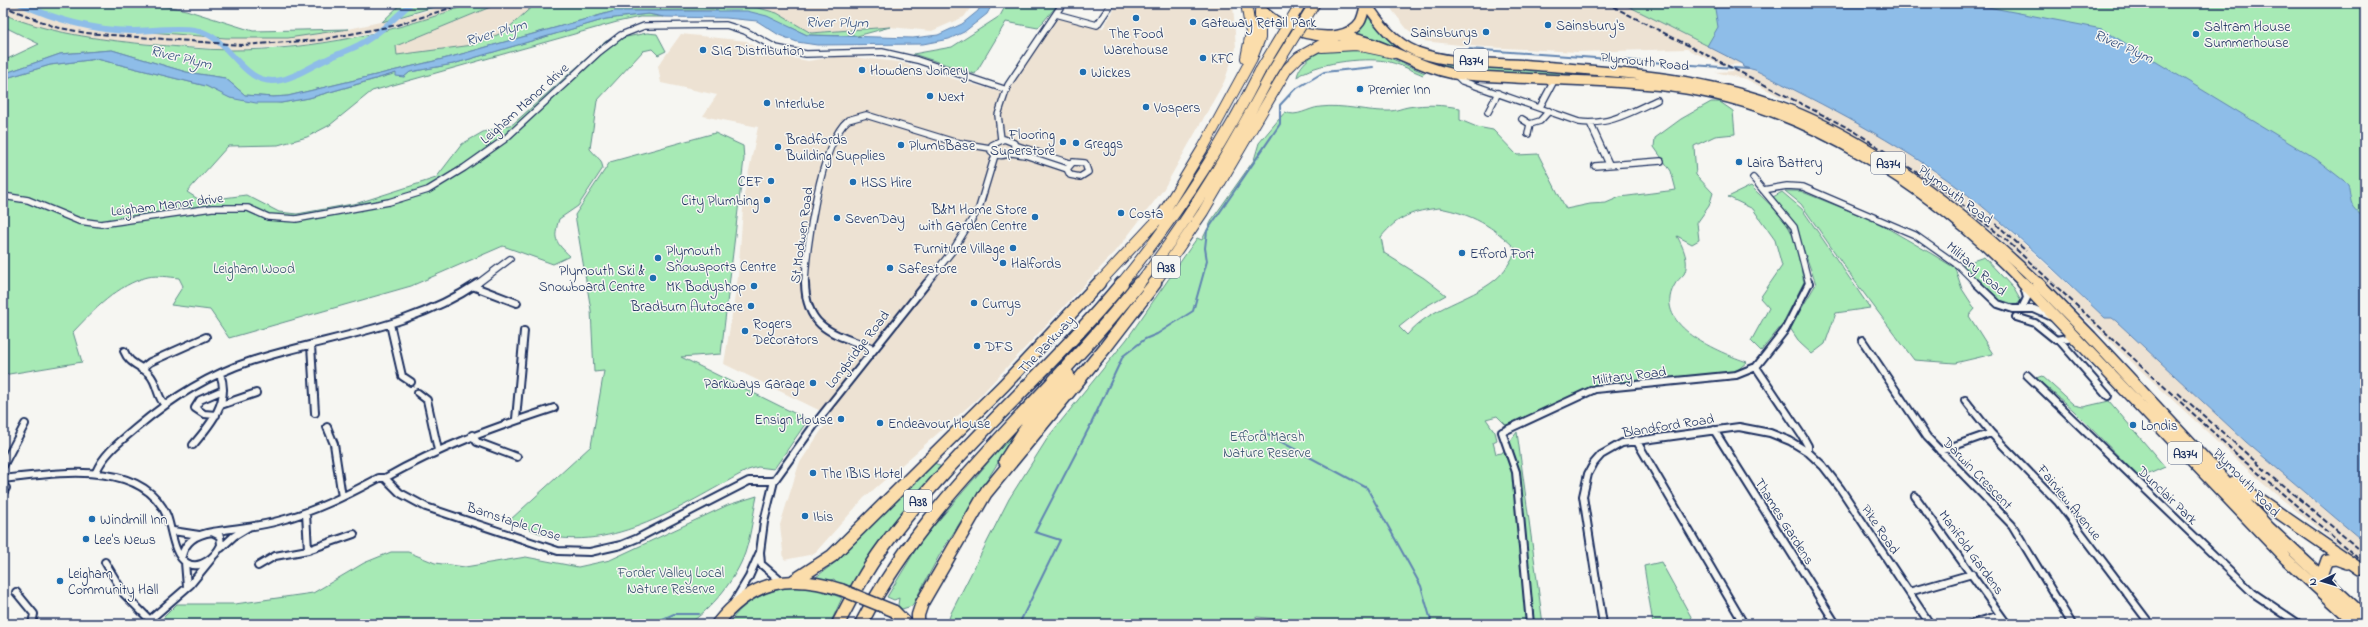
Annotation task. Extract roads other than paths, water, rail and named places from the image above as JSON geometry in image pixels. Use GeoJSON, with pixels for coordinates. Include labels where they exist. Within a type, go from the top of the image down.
{"type":"FeatureCollection","features":[{"type":"Feature","properties":{"kind":"highway","name":"A38"},"geometry":{"type":"LineString","coordinates":[[1231,96],[1248,54],[1252,33],[1246,3]]}},
{"type":"Feature","properties":{"kind":"highway","name":"The Parkway"},"geometry":{"type":"LineString","coordinates":[[838,624],[875,557],[905,516],[940,475],[1070,343],[1147,250],[1223,142],[1260,71],[1290,19],[1302,3]]}},
{"type":"Feature","properties":{"kind":"highway","name":"A38"},"geometry":{"type":"LineString","coordinates":[[918,624],[918,615],[922,603],[985,494],[1030,422],[1070,373],[1094,339],[1144,278],[1177,233],[1232,147],[1291,39],[1315,3]]}},
{"type":"Feature","properties":{"kind":"highway","name":"A38"},"geometry":{"type":"LineString","coordinates":[[1020,394],[1041,367],[1121,275],[1163,214],[1252,58],[1260,38],[1259,7]]}},
{"type":"Feature","properties":{"kind":"highway","name":"A38"},"geometry":{"type":"LineString","coordinates":[[985,494],[1137,307],[1199,219],[1287,69],[1299,57],[1337,36]]}},
{"type":"Feature","properties":{"kind":"highway","name":"A38"},"geometry":{"type":"LineString","coordinates":[[1315,48],[1356,45],[1394,53]]}},
{"type":"Feature","properties":{"kind":"highway","name":"A38"},"geometry":{"type":"LineString","coordinates":[[795,580],[832,556],[1004,385],[1163,214]]}},
{"type":"Feature","properties":{"kind":"highway","name":"A38"},"geometry":{"type":"LineString","coordinates":[[861,624],[897,561],[925,523],[1030,405],[1094,339]]}},
{"type":"Feature","properties":{"kind":"main road","name":"A374"},"geometry":{"type":"LineString","coordinates":[[1259,7],[1277,23],[1315,35],[1337,36],[1359,24],[1366,10],[1366,3]]}},
{"type":"Feature","properties":{"kind":"main road","name":"Plymouth Road"},"geometry":{"type":"LineString","coordinates":[[1366,3],[1373,16],[1393,38],[1419,52],[1466,60],[1646,74],[1692,80],[1746,94],[1791,110],[1817,122],[1913,180],[1953,207],[1997,244],[2036,281],[2283,541],[2320,577],[2365,617]]}},
{"type":"Feature","properties":{"kind":"main road","name":"Plymouth Road"},"geometry":{"type":"LineString","coordinates":[[1337,36],[1367,40],[1435,70],[1455,74],[1635,82],[1692,89],[1745,101],[1787,118],[1840,145],[1905,186],[1979,242],[2022,283],[2295,568],[2357,624]]}},
{"type":"Feature","properties":{"kind":"main road"},"geometry":{"type":"LineString","coordinates":[[2158,408],[2231,480],[2360,570],[2340,560],[2328,560],[2320,577]]}},
{"type":"Feature","properties":{"kind":"main road"},"geometry":{"type":"LineString","coordinates":[[717,624],[726,614],[754,593],[782,582],[795,580],[823,584],[842,590],[894,611],[907,624]]}},
{"type":"Feature","properties":{"kind":"street"},"geometry":{"type":"LineString","coordinates":[[1001,139],[999,111],[1007,90],[1040,34],[1063,3]]}},
{"type":"Feature","properties":{"kind":"street"},"geometry":{"type":"LineString","coordinates":[[1056,14],[1097,25],[1112,3]]}},
{"type":"Feature","properties":{"kind":"street","name":"Leigham Manor drive"},"geometry":{"type":"LineString","coordinates":[[3,196],[28,200],[79,221],[101,224],[212,208],[248,208],[268,217],[296,219],[389,202],[428,190],[464,168],[505,139],[599,52],[621,35],[644,26],[698,24],[726,26],[745,31],[776,48],[806,54],[869,51],[882,52],[917,60],[1007,90]]}},
{"type":"Feature","properties":{"kind":"street"},"geometry":{"type":"LineString","coordinates":[[1455,74],[1462,81],[1540,107],[1579,122],[1591,124],[1612,121],[1657,100]]}},
{"type":"Feature","properties":{"kind":"street"},"geometry":{"type":"LineString","coordinates":[[1540,107],[1555,79]]}},
{"type":"Feature","properties":{"kind":"street"},"geometry":{"type":"LineString","coordinates":[[1488,112],[1498,93]]}},
{"type":"Feature","properties":{"kind":"street"},"geometry":{"type":"LineString","coordinates":[[1491,106],[1498,108]]}},
{"type":"Feature","properties":{"kind":"street"},"geometry":{"type":"LineString","coordinates":[[1522,119],[1530,124],[1540,121],[1549,111]]}},
{"type":"Feature","properties":{"kind":"street","name":"St Modwen Road"},"geometry":{"type":"LineString","coordinates":[[874,349],[824,327],[808,310],[806,300],[806,272],[817,193],[844,124],[856,116],[866,116],[954,142],[990,148]]}},
{"type":"Feature","properties":{"kind":"street"},"geometry":{"type":"LineString","coordinates":[[1528,134],[1530,124]]}},
{"type":"Feature","properties":{"kind":"street"},"geometry":{"type":"LineString","coordinates":[[1591,124],[1608,164]]}},
{"type":"Feature","properties":{"kind":"street"},"geometry":{"type":"LineString","coordinates":[[1001,139],[1010,140],[1015,145],[1068,166],[1012,153],[1006,156],[995,155],[990,148],[994,142],[1001,139]]}},
{"type":"Feature","properties":{"kind":"street"},"geometry":{"type":"LineString","coordinates":[[1012,153],[1015,145]]}},
{"type":"Feature","properties":{"kind":"street","name":"Longbridge Road"},"geometry":{"type":"LineString","coordinates":[[726,614],[749,577],[760,552],[767,506],[774,481],[784,464],[953,250],[975,216],[992,169],[995,155]]}},
{"type":"Feature","properties":{"kind":"street","name":"Longbridge Road"},"geometry":{"type":"LineString","coordinates":[[992,169],[1006,156]]}},
{"type":"Feature","properties":{"kind":"street"},"geometry":{"type":"LineString","coordinates":[[1595,166],[1661,160]]}},
{"type":"Feature","properties":{"kind":"street","name":"Military Road"},"geometry":{"type":"LineString","coordinates":[[1530,624],[1516,472],[1502,432],[1595,389],[1736,375],[1756,366],[1784,330],[1809,283],[1794,227],[1753,178]]}},
{"type":"Feature","properties":{"kind":"street","name":"Military Road"},"geometry":{"type":"LineString","coordinates":[[1763,190],[1787,186],[1803,187],[1889,223],[1915,235],[1948,257],[1998,304],[2013,309],[2022,308],[2034,310],[2056,320]]}},
{"type":"Feature","properties":{"kind":"street"},"geometry":{"type":"LineString","coordinates":[[96,472],[119,442],[165,405],[220,374],[251,361],[390,324],[435,308],[475,287],[510,259]]}},
{"type":"Feature","properties":{"kind":"street","name":"Military Road"},"geometry":{"type":"LineString","coordinates":[[2022,283],[2027,298],[2022,308]]}},
{"type":"Feature","properties":{"kind":"street"},"geometry":{"type":"LineString","coordinates":[[475,287],[488,295],[506,296],[517,303]]}},
{"type":"Feature","properties":{"kind":"street"},"geometry":{"type":"LineString","coordinates":[[2016,317],[2036,323],[2054,341],[2060,341],[2073,337]]}},
{"type":"Feature","properties":{"kind":"street"},"geometry":{"type":"LineString","coordinates":[[390,324],[402,376],[411,382]]}},
{"type":"Feature","properties":{"kind":"street"},"geometry":{"type":"LineString","coordinates":[[516,419],[524,331]]}},
{"type":"Feature","properties":{"kind":"street"},"geometry":{"type":"LineString","coordinates":[[141,369],[150,362],[206,336]]}},
{"type":"Feature","properties":{"kind":"street","name":"Darwin Crescent"},"geometry":{"type":"LineString","coordinates":[[1862,340],[1912,416],[1940,451],[2012,525],[2072,624]]}},
{"type":"Feature","properties":{"kind":"street"},"geometry":{"type":"LineString","coordinates":[[2060,341],[2108,396]]}},
{"type":"Feature","properties":{"kind":"street"},"geometry":{"type":"LineString","coordinates":[[311,345],[315,414]]}},
{"type":"Feature","properties":{"kind":"street"},"geometry":{"type":"LineString","coordinates":[[124,351],[128,360],[149,374],[156,386],[159,399],[165,405]]}},
{"type":"Feature","properties":{"kind":"street","name":"Pike Road"},"geometry":{"type":"LineString","coordinates":[[1756,366],[1804,437],[1808,446],[1808,452]]}},
{"type":"Feature","properties":{"kind":"street"},"geometry":{"type":"LineString","coordinates":[[193,446],[216,415],[221,405],[223,379],[220,374]]}},
{"type":"Feature","properties":{"kind":"street","name":"Dunclair Park"},"geometry":{"type":"LineString","coordinates":[[2027,374],[2253,593],[2299,624]]}},
{"type":"Feature","properties":{"kind":"street"},"geometry":{"type":"LineString","coordinates":[[216,415],[204,414],[195,408],[200,400],[223,390]]}},
{"type":"Feature","properties":{"kind":"street"},"geometry":{"type":"LineString","coordinates":[[221,405],[256,393]]}},
{"type":"Feature","properties":{"kind":"street"},"geometry":{"type":"LineString","coordinates":[[418,393],[427,400],[438,450]]}},
{"type":"Feature","properties":{"kind":"street","name":"Fairview Avenue"},"geometry":{"type":"LineString","coordinates":[[1965,400],[1991,433],[2058,502],[2121,588],[2150,624]]}},
{"type":"Feature","properties":{"kind":"street"},"geometry":{"type":"LineString","coordinates":[[173,531],[200,535],[250,527],[306,513],[379,478],[385,478],[397,469],[472,435],[516,419],[554,408]]}},
{"type":"Feature","properties":{"kind":"street"},"geometry":{"type":"LineString","coordinates":[[3,466],[5,457],[25,424]]}},
{"type":"Feature","properties":{"kind":"street"},"geometry":{"type":"LineString","coordinates":[[327,427],[334,444],[342,497]]}},
{"type":"Feature","properties":{"kind":"street","name":"Blandford Road"},"geometry":{"type":"LineString","coordinates":[[1603,624],[1583,496],[1588,474],[1601,455],[1622,443],[1636,440],[1739,427],[1754,428],[1772,433]]}},
{"type":"Feature","properties":{"kind":"street","name":"Thames Gardens"},"geometry":{"type":"LineString","coordinates":[[1714,430],[1836,624]]}},
{"type":"Feature","properties":{"kind":"street","name":"Pike Road"},"geometry":{"type":"LineString","coordinates":[[1772,433],[1808,452],[1835,482],[1930,624]]}},
{"type":"Feature","properties":{"kind":"street"},"geometry":{"type":"LineString","coordinates":[[1940,451],[1991,433]]}},
{"type":"Feature","properties":{"kind":"street"},"geometry":{"type":"LineString","coordinates":[[472,435],[477,442],[517,457]]}},
{"type":"Feature","properties":{"kind":"street"},"geometry":{"type":"LineString","coordinates":[[1636,440],[1744,624]]}},
{"type":"Feature","properties":{"kind":"street"},"geometry":{"type":"LineString","coordinates":[[3,479],[96,472],[130,481],[142,486],[162,506],[173,531],[176,549],[184,559],[198,564],[213,557]]}},
{"type":"Feature","properties":{"kind":"street","name":"Barnstaple Close"},"geometry":{"type":"LineString","coordinates":[[385,478],[400,493],[426,507],[558,551],[575,552],[590,552],[638,538],[748,481],[774,481]]}},
{"type":"Feature","properties":{"kind":"street"},"geometry":{"type":"LineString","coordinates":[[3,488],[6,488],[3,493]]}},
{"type":"Feature","properties":{"kind":"street","name":"Manifold Gardens"},"geometry":{"type":"LineString","coordinates":[[1915,496],[2007,624]]}},
{"type":"Feature","properties":{"kind":"street"},"geometry":{"type":"LineString","coordinates":[[306,513],[308,550]]}},
{"type":"Feature","properties":{"kind":"street"},"geometry":{"type":"LineString","coordinates":[[105,562],[124,594],[147,622],[207,568],[213,557],[234,536],[250,527]]}},
{"type":"Feature","properties":{"kind":"street"},"geometry":{"type":"LineString","coordinates":[[212,532],[220,536],[222,542],[220,549]]}},
{"type":"Feature","properties":{"kind":"street"},"geometry":{"type":"LineString","coordinates":[[258,566],[275,556],[308,550],[354,534]]}},
{"type":"Feature","properties":{"kind":"street"},"geometry":{"type":"LineString","coordinates":[[187,587],[184,559],[186,546],[200,535]]}},
{"type":"Feature","properties":{"kind":"street"},"geometry":{"type":"LineString","coordinates":[[760,552],[761,564],[782,582]]}},
{"type":"Feature","properties":{"kind":"street"},"geometry":{"type":"LineString","coordinates":[[1908,592],[1972,574]]}},
{"type":"Feature","properties":{"kind":"street"},"geometry":{"type":"LineString","coordinates":[[16,592],[34,614],[32,624]]}},
{"type":"Feature","properties":{"kind":"street"},"geometry":{"type":"LineString","coordinates":[[1971,624],[2000,615]]}},
{"type":"Feature","properties":{"kind":"water","name":"River Plym"},"geometry":{"type":"Polygon","coordinates":[[[982,3],[993,3],[987,14],[964,32],[949,39],[923,44],[817,45],[797,42],[779,35],[757,21],[726,18],[664,17],[648,14],[606,19],[453,64],[410,72],[404,77],[396,76],[396,73],[309,98],[281,103],[256,103],[230,98],[206,86],[97,59],[50,65],[3,79],[3,74],[60,54],[112,50],[186,72],[225,78],[245,95],[273,97],[288,96],[451,57],[615,11],[747,11],[767,16],[807,35],[913,38],[938,35],[962,24],[978,11],[982,3]]]}},
{"type":"Feature","properties":{"kind":"water"},"geometry":{"type":"Polygon","coordinates":[[[1714,3],[1967,3],[2102,29],[2316,159],[2348,184],[2353,207],[2365,218],[2365,543],[2246,442],[2116,321],[2112,318],[2105,318],[2016,235],[1960,189],[1911,155],[1860,125],[1755,70],[1743,67],[1742,64],[1707,46],[1718,27],[1714,3]]]}},
{"type":"Feature","properties":{"kind":"waterway"},"geometry":{"type":"LineString","coordinates":[[19,3],[59,19],[87,26],[130,31],[186,29],[204,32],[226,48],[238,62],[253,75],[271,81],[289,78],[359,45],[380,31],[411,3]]}},
{"type":"Feature","properties":{"kind":"waterway"},"geometry":{"type":"LineString","coordinates":[[1469,49],[1748,69]]}},
{"type":"Feature","properties":{"kind":"waterway"},"geometry":{"type":"LineString","coordinates":[[1019,624],[1060,540],[1035,532],[1091,424],[1123,356],[1145,339],[1157,334],[1193,311],[1207,261],[1205,248],[1207,231],[1280,124],[1280,105],[1294,90],[1324,72],[1373,67]]}},
{"type":"Feature","properties":{"kind":"waterway"},"geometry":{"type":"LineString","coordinates":[[1261,431],[1367,488],[1421,586],[1432,624]]}},
{"type":"Feature","properties":{"kind":"waterway"},"geometry":{"type":"LineString","coordinates":[[652,624],[674,614],[699,614]]}},
{"type":"Feature","properties":{"kind":"railway"},"geometry":{"type":"LineString","coordinates":[[3,6],[55,27],[86,33],[241,45],[320,40],[397,25],[466,3]]}},
{"type":"Feature","properties":{"kind":"railway"},"geometry":{"type":"LineString","coordinates":[[1606,3],[1854,131],[1945,191],[2005,239],[2243,460],[2365,564]]}},
{"type":"Feature","properties":{"kind":"railway"},"geometry":{"type":"LineString","coordinates":[[1996,224],[2026,251]]}},
{"type":"Feature","properties":{"kind":"railway"},"geometry":{"type":"LineString","coordinates":[[2178,393],[2274,478],[2365,554]]}},
{"type":"Feature","properties":{"kind":"place","name":"The Food Warehouse"},"geometry":{"type":"Point","coordinates":[1136,18]}},
{"type":"Feature","properties":{"kind":"place","name":"Gateway Retail Park"},"geometry":{"type":"Point","coordinates":[1193,22]}},
{"type":"Feature","properties":{"kind":"place","name":"Sainsbury's"},"geometry":{"type":"Point","coordinates":[1548,25]}},
{"type":"Feature","properties":{"kind":"place","name":"Sainsburys"},"geometry":{"type":"Point","coordinates":[1486,32]}},
{"type":"Feature","properties":{"kind":"place","name":"Saltram House Summerhouse"},"geometry":{"type":"Point","coordinates":[2196,34]}},
{"type":"Feature","properties":{"kind":"place","name":"SIG Distribution"},"geometry":{"type":"Point","coordinates":[703,50]}},
{"type":"Feature","properties":{"kind":"place","name":"KFC"},"geometry":{"type":"Point","coordinates":[1203,58]}},
{"type":"Feature","properties":{"kind":"place","name":"Howdens Joinery"},"geometry":{"type":"Point","coordinates":[862,70]}},
{"type":"Feature","properties":{"kind":"place","name":"Wickes"},"geometry":{"type":"Point","coordinates":[1083,72]}},
{"type":"Feature","properties":{"kind":"place","name":"Premier Inn"},"geometry":{"type":"Point","coordinates":[1360,89]}},
{"type":"Feature","properties":{"kind":"place","name":"Next"},"geometry":{"type":"Point","coordinates":[930,96]}},
{"type":"Feature","properties":{"kind":"place","name":"Interlube"},"geometry":{"type":"Point","coordinates":[767,103]}},
{"type":"Feature","properties":{"kind":"place","name":"Vospers"},"geometry":{"type":"Point","coordinates":[1146,107]}},
{"type":"Feature","properties":{"kind":"place","name":"Flooring Superstore"},"geometry":{"type":"Point","coordinates":[1063,142]}},
{"type":"Feature","properties":{"kind":"place","name":"Greggs"},"geometry":{"type":"Point","coordinates":[1076,143]}},
{"type":"Feature","properties":{"kind":"place","name":"PlumbBase"},"geometry":{"type":"Point","coordinates":[901,145]}},
{"type":"Feature","properties":{"kind":"place","name":"Bradfords Building Supplies"},"geometry":{"type":"Point","coordinates":[778,147]}},
{"type":"Feature","properties":{"kind":"place","name":"Laira Battery"},"geometry":{"type":"Point","coordinates":[1739,162]}},
{"type":"Feature","properties":{"kind":"place","name":"CEF"},"geometry":{"type":"Point","coordinates":[771,181]}},
{"type":"Feature","properties":{"kind":"place","name":"HSS Hire"},"geometry":{"type":"Point","coordinates":[853,182]}},
{"type":"Feature","properties":{"kind":"place","name":"City Plumbing"},"geometry":{"type":"Point","coordinates":[767,200]}},
{"type":"Feature","properties":{"kind":"place","name":"Costa"},"geometry":{"type":"Point","coordinates":[1121,213]}},
{"type":"Feature","properties":{"kind":"place","name":"B&M Home Store with Garden Centre"},"geometry":{"type":"Point","coordinates":[1035,217]}},
{"type":"Feature","properties":{"kind":"place","name":"SevenDay"},"geometry":{"type":"Point","coordinates":[837,218]}},
{"type":"Feature","properties":{"kind":"place","name":"Furniture Village"},"geometry":{"type":"Point","coordinates":[1013,248]}},
{"type":"Feature","properties":{"kind":"place","name":"Efford Fort"},"geometry":{"type":"Point","coordinates":[1462,253]}},
{"type":"Feature","properties":{"kind":"place","name":"Plymouth Snowsports Centre"},"geometry":{"type":"Point","coordinates":[658,258]}},
{"type":"Feature","properties":{"kind":"place","name":"Halfords"},"geometry":{"type":"Point","coordinates":[1003,263]}},
{"type":"Feature","properties":{"kind":"place","name":"Safestore"},"geometry":{"type":"Point","coordinates":[890,268]}},
{"type":"Feature","properties":{"kind":"place","name":"Plymouth Ski & Snowboard Centre"},"geometry":{"type":"Point","coordinates":[653,278]}},
{"type":"Feature","properties":{"kind":"place","name":"MK Bodyshop"},"geometry":{"type":"Point","coordinates":[754,286]}},
{"type":"Feature","properties":{"kind":"place","name":"Currys"},"geometry":{"type":"Point","coordinates":[974,303]}},
{"type":"Feature","properties":{"kind":"place","name":"Bradburn Autocare"},"geometry":{"type":"Point","coordinates":[751,306]}},
{"type":"Feature","properties":{"kind":"place","name":"Rogers Decorators"},"geometry":{"type":"Point","coordinates":[745,331]}},
{"type":"Feature","properties":{"kind":"place","name":"DFS"},"geometry":{"type":"Point","coordinates":[977,346]}},
{"type":"Feature","properties":{"kind":"place","name":"Parkways Garage"},"geometry":{"type":"Point","coordinates":[813,383]}},
{"type":"Feature","properties":{"kind":"place","name":"Ensign House"},"geometry":{"type":"Point","coordinates":[841,419]}},
{"type":"Feature","properties":{"kind":"place","name":"Endeavour House"},"geometry":{"type":"Point","coordinates":[880,423]}},
{"type":"Feature","properties":{"kind":"place","name":"Londis"},"geometry":{"type":"Point","coordinates":[2133,425]}},
{"type":"Feature","properties":{"kind":"place","name":"The IBIS Hotel"},"geometry":{"type":"Point","coordinates":[813,473]}},
{"type":"Feature","properties":{"kind":"place","name":"Ibis"},"geometry":{"type":"Point","coordinates":[805,516]}},
{"type":"Feature","properties":{"kind":"place","name":"Windmill Inn"},"geometry":{"type":"Point","coordinates":[92,519]}},
{"type":"Feature","properties":{"kind":"place","name":"Lee's News"},"geometry":{"type":"Point","coordinates":[86,539]}},
{"type":"Feature","properties":{"kind":"place","name":"Leigham Community Hall"},"geometry":{"type":"Point","coordinates":[60,581]}},
{"type":"Feature","properties":{"kind":"park label","name":"Leigham Wood"},"geometry":{"type":"Point","coordinates":[254,268]}},
{"type":"Feature","properties":{"kind":"park label","name":"Efford Marsh Nature Reserve"},"geometry":{"type":"Point","coordinates":[1267,444]}},
{"type":"Feature","properties":{"kind":"park label","name":"Forder Valley Local Nature Reserve"},"geometry":{"type":"Point","coordinates":[671,580]}}]}
